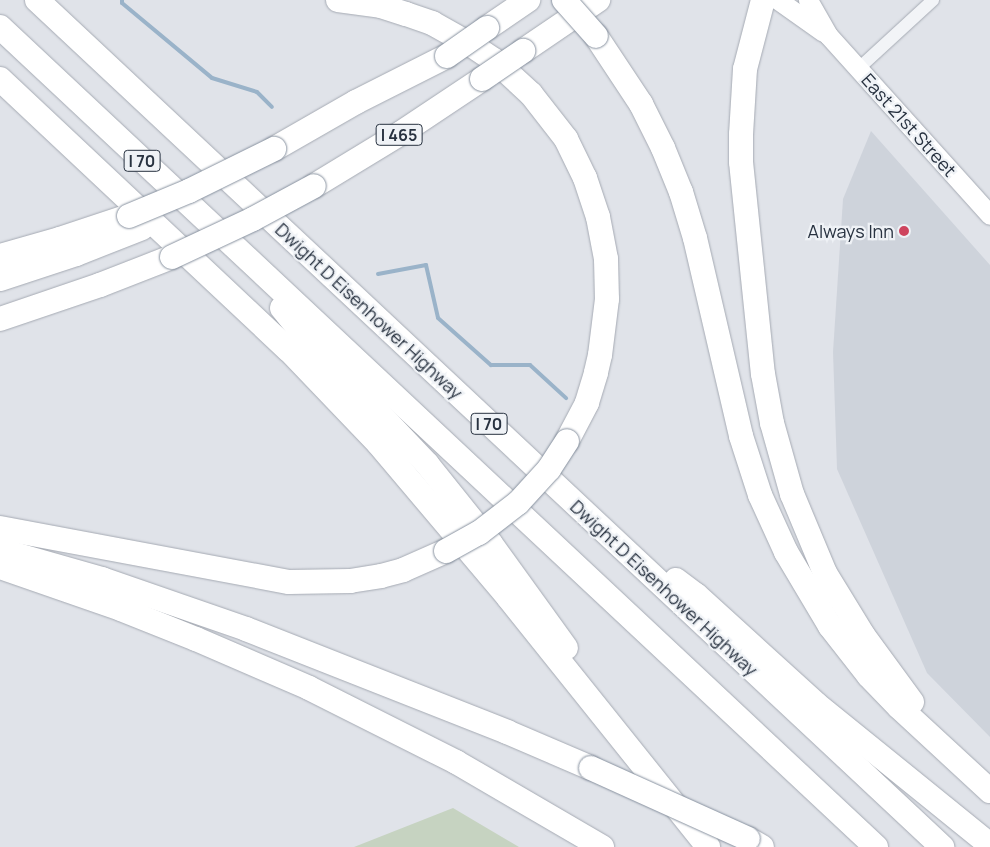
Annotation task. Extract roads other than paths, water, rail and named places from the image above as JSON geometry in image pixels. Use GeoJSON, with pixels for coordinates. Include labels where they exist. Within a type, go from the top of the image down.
{"type":"FeatureCollection","features":[{"type":"Feature","properties":{"kind":"highway","name":"Dwight D Eisenhower Highway"},"geometry":{"type":"LineString","coordinates":[[37,0],[942,847]]}},
{"type":"Feature","properties":{"kind":"highway"},"geometry":{"type":"LineString","coordinates":[[0,528],[289,582],[350,581],[403,570],[446,551],[479,533],[518,503],[548,469],[567,441],[587,402],[596,373],[607,299],[606,259],[598,218],[585,178],[566,139],[550,116],[512,75],[474,46],[432,23],[406,14],[381,6],[338,0]]}},
{"type":"Feature","properties":{"kind":"highway","name":"I 465"},"geometry":{"type":"LineString","coordinates":[[0,279],[136,222],[346,124],[528,0]]}},
{"type":"Feature","properties":{"kind":"highway"},"geometry":{"type":"LineString","coordinates":[[564,0],[596,36],[641,104],[679,185],[695,238],[741,436],[760,495],[786,552],[818,608],[869,676],[899,707],[982,783]]}},
{"type":"Feature","properties":{"kind":"highway","name":"I 465"},"geometry":{"type":"LineString","coordinates":[[0,319],[100,285],[172,257],[253,219],[314,186],[402,133],[598,0]]}},
{"type":"Feature","properties":{"kind":"highway"},"geometry":{"type":"LineString","coordinates":[[763,0],[754,29],[743,90],[741,162],[763,374],[779,451],[805,529],[825,573],[845,609],[878,658],[982,783]]}},
{"type":"Feature","properties":{"kind":"highway","name":"I 70"},"geometry":{"type":"LineString","coordinates":[[0,27],[876,847]]}},
{"type":"Feature","properties":{"kind":"highway"},"geometry":{"type":"LineString","coordinates":[[0,79],[288,349],[346,409],[413,484],[508,597],[708,847]]}},
{"type":"Feature","properties":{"kind":"highway"},"geometry":{"type":"LineString","coordinates":[[0,256],[136,222]]}},
{"type":"Feature","properties":{"kind":"highway"},"geometry":{"type":"LineString","coordinates":[[234,246],[300,330],[406,439],[454,496],[550,624],[676,808]]}},
{"type":"Feature","properties":{"kind":"highway"},"geometry":{"type":"LineString","coordinates":[[569,499],[696,595],[816,704],[990,845]]}},
{"type":"Feature","properties":{"kind":"highway"},"geometry":{"type":"LineString","coordinates":[[0,550],[102,579],[246,629],[507,732],[755,843]]}},
{"type":"Feature","properties":{"kind":"highway"},"geometry":{"type":"LineString","coordinates":[[0,567],[121,609],[309,688],[456,762],[602,847]]}},
{"type":"Feature","properties":{"kind":"main road","name":"East 21st Street"},"geometry":{"type":"LineString","coordinates":[[778,0],[828,35]]}},
{"type":"Feature","properties":{"kind":"main road","name":"East 21st Street"},"geometry":{"type":"LineString","coordinates":[[808,0],[828,35],[990,215]]}},
{"type":"Feature","properties":{"kind":"street"},"geometry":{"type":"LineString","coordinates":[[858,69],[933,0]]}},
{"type":"Feature","properties":{"kind":"waterway"},"geometry":{"type":"LineString","coordinates":[[122,0],[122,3],[212,78],[257,92],[272,107]]}},
{"type":"Feature","properties":{"kind":"waterway"},"geometry":{"type":"LineString","coordinates":[[378,274],[426,265],[438,318],[491,365],[530,365],[566,398]]}},
{"type":"Feature","properties":{"kind":"place","name":"Always Inn"},"geometry":{"type":"Point","coordinates":[904,231]}}]}
